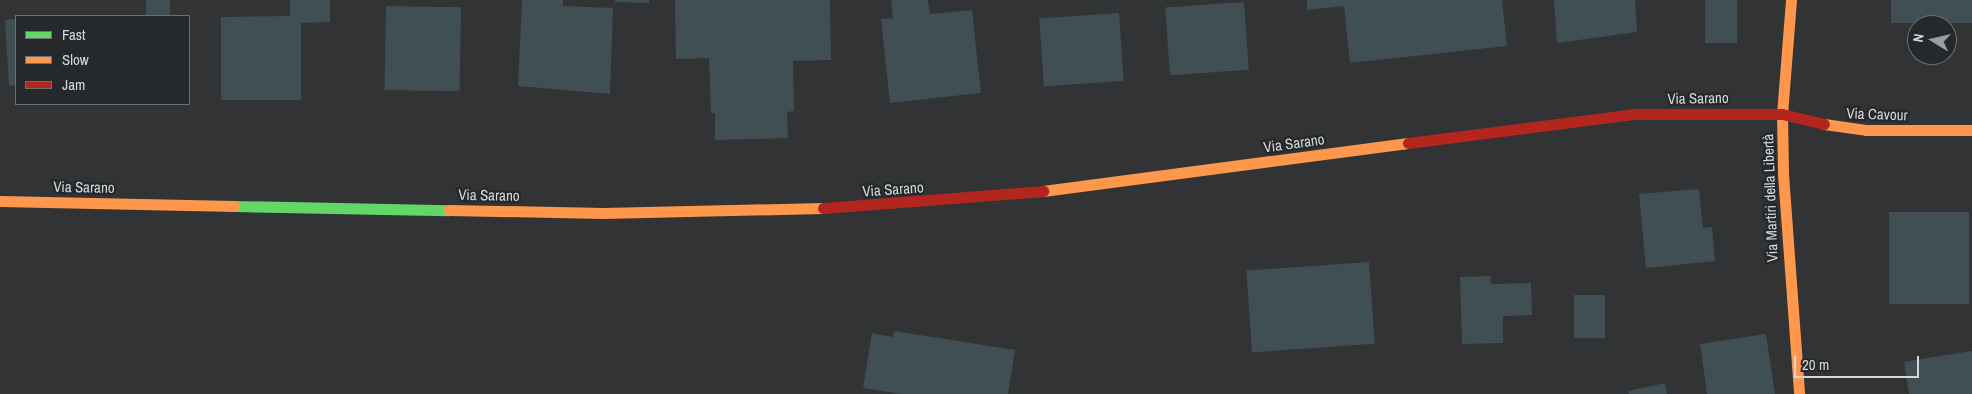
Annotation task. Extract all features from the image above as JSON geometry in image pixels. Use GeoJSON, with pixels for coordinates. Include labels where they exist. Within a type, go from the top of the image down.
{"type":"FeatureCollection","features":[{"type":"Feature","properties":{"kind":"street","name":"Via Martiri della Libertà"},"geometry":{"type":"LineString","coordinates":[[1791,0],[1782,114],[1786,230],[1799,394]]}},
{"type":"Feature","properties":{"kind":"street","name":"Via Sarano"},"geometry":{"type":"LineString","coordinates":[[0,200],[603,213],[861,207],[1051,190],[1633,114],[1782,114]]}},
{"type":"Feature","properties":{"kind":"street","name":"Via Cavour"},"geometry":{"type":"LineString","coordinates":[[1782,114],[1830,126],[1866,130],[1972,130]]}},
{"type":"Feature","properties":{"kind":"building"},"geometry":{"type":"Polygon","coordinates":[[[146,0],[170,0],[170,15],[146,15],[146,0]]]}},
{"type":"Feature","properties":{"kind":"building"},"geometry":{"type":"Polygon","coordinates":[[[290,0],[330,0],[330,22],[301,23],[301,100],[221,100],[221,17],[290,16],[290,0]]]}},
{"type":"Feature","properties":{"kind":"building"},"geometry":{"type":"Polygon","coordinates":[[[522,0],[563,0],[563,6],[613,8],[610,94],[518,86],[522,0]]]}},
{"type":"Feature","properties":{"kind":"building"},"geometry":{"type":"Polygon","coordinates":[[[615,0],[649,0],[649,3],[615,2],[615,0]]]}},
{"type":"Feature","properties":{"kind":"building"},"geometry":{"type":"Polygon","coordinates":[[[675,0],[830,0],[831,60],[793,61],[794,111],[787,112],[788,138],[715,140],[715,113],[711,113],[709,58],[676,59],[675,0]]]}},
{"type":"Feature","properties":{"kind":"building"},"geometry":{"type":"Polygon","coordinates":[[[891,0],[928,0],[930,14],[972,10],[981,93],[890,103],[881,19],[893,18],[891,0]]]}},
{"type":"Feature","properties":{"kind":"building"},"geometry":{"type":"Polygon","coordinates":[[[1307,0],[1502,0],[1507,46],[1350,63],[1344,6],[1307,10],[1307,0]]]}},
{"type":"Feature","properties":{"kind":"building"},"geometry":{"type":"Polygon","coordinates":[[[1554,0],[1635,0],[1637,32],[1557,43],[1554,0]]]}},
{"type":"Feature","properties":{"kind":"building"},"geometry":{"type":"Polygon","coordinates":[[[1705,0],[1737,0],[1737,43],[1705,43],[1705,0]]]}},
{"type":"Feature","properties":{"kind":"building"},"geometry":{"type":"Polygon","coordinates":[[[1891,0],[1972,0],[1972,23],[1957,23],[1957,15],[1907,15],[1907,23],[1891,23],[1891,0]]]}},
{"type":"Feature","properties":{"kind":"building"},"geometry":{"type":"Polygon","coordinates":[[[1244,2],[1249,70],[1170,75],[1165,8],[1244,2]]]}},
{"type":"Feature","properties":{"kind":"building"},"geometry":{"type":"Polygon","coordinates":[[[386,6],[461,7],[460,91],[385,90],[386,6]]]}},
{"type":"Feature","properties":{"kind":"building"},"geometry":{"type":"Polygon","coordinates":[[[1119,13],[1124,81],[1044,86],[1039,19],[1119,13]]]}},
{"type":"Feature","properties":{"kind":"building"},"geometry":{"type":"Polygon","coordinates":[[[15,19],[15,85],[9,86],[5,20],[15,19]]]}},
{"type":"Feature","properties":{"kind":"building"},"geometry":{"type":"Polygon","coordinates":[[[1699,189],[1703,228],[1712,227],[1715,261],[1646,268],[1639,194],[1699,189]]]}},
{"type":"Feature","properties":{"kind":"building"},"geometry":{"type":"Polygon","coordinates":[[[1889,212],[1969,212],[1969,304],[1889,304],[1889,212]]]}},
{"type":"Feature","properties":{"kind":"building"},"geometry":{"type":"Polygon","coordinates":[[[1369,262],[1375,344],[1252,352],[1246,271],[1369,262]]]}},
{"type":"Feature","properties":{"kind":"building"},"geometry":{"type":"Polygon","coordinates":[[[1491,276],[1491,284],[1531,283],[1532,315],[1503,316],[1503,343],[1462,344],[1460,277],[1491,276]]]}},
{"type":"Feature","properties":{"kind":"building"},"geometry":{"type":"Polygon","coordinates":[[[1574,295],[1605,295],[1605,338],[1574,338],[1574,295]]]}},
{"type":"Feature","properties":{"kind":"building"},"geometry":{"type":"Polygon","coordinates":[[[894,331],[1015,350],[1008,394],[902,394],[863,388],[872,333],[893,337],[894,331]]]}},
{"type":"Feature","properties":{"kind":"building"},"geometry":{"type":"Polygon","coordinates":[[[1766,334],[1775,394],[1707,394],[1700,344],[1766,334]]]}},
{"type":"Feature","properties":{"kind":"building"},"geometry":{"type":"Polygon","coordinates":[[[1972,351],[1972,394],[1909,394],[1904,362],[1972,351]]]}},
{"type":"Feature","properties":{"kind":"building"},"geometry":{"type":"Polygon","coordinates":[[[1665,383],[1667,394],[1629,394],[1628,391],[1665,383]]]}},
{"type":"Feature","properties":{"kind":"traffic: fast"},"geometry":{"type":"LineString","coordinates":[[234,206],[449,210]]}},
{"type":"Feature","properties":{"kind":"traffic: slow"},"geometry":{"type":"LineString","coordinates":[[1791,0],[1782,114],[1783,174],[1799,394]]}},
{"type":"Feature","properties":{"kind":"traffic: slow"},"geometry":{"type":"LineString","coordinates":[[1824,124],[1866,130],[1972,130]]}},
{"type":"Feature","properties":{"kind":"traffic: slow"},"geometry":{"type":"LineString","coordinates":[[1043,191],[1408,143]]}},
{"type":"Feature","properties":{"kind":"traffic: slow"},"geometry":{"type":"LineString","coordinates":[[0,201],[234,206]]}},
{"type":"Feature","properties":{"kind":"traffic: slow"},"geometry":{"type":"LineString","coordinates":[[449,210],[603,213],[823,208]]}},
{"type":"Feature","properties":{"kind":"traffic: jam"},"geometry":{"type":"LineString","coordinates":[[1408,143],[1633,114],[1782,114],[1824,124]]}},
{"type":"Feature","properties":{"kind":"traffic: jam"},"geometry":{"type":"LineString","coordinates":[[823,208],[1043,191]]}}]}
